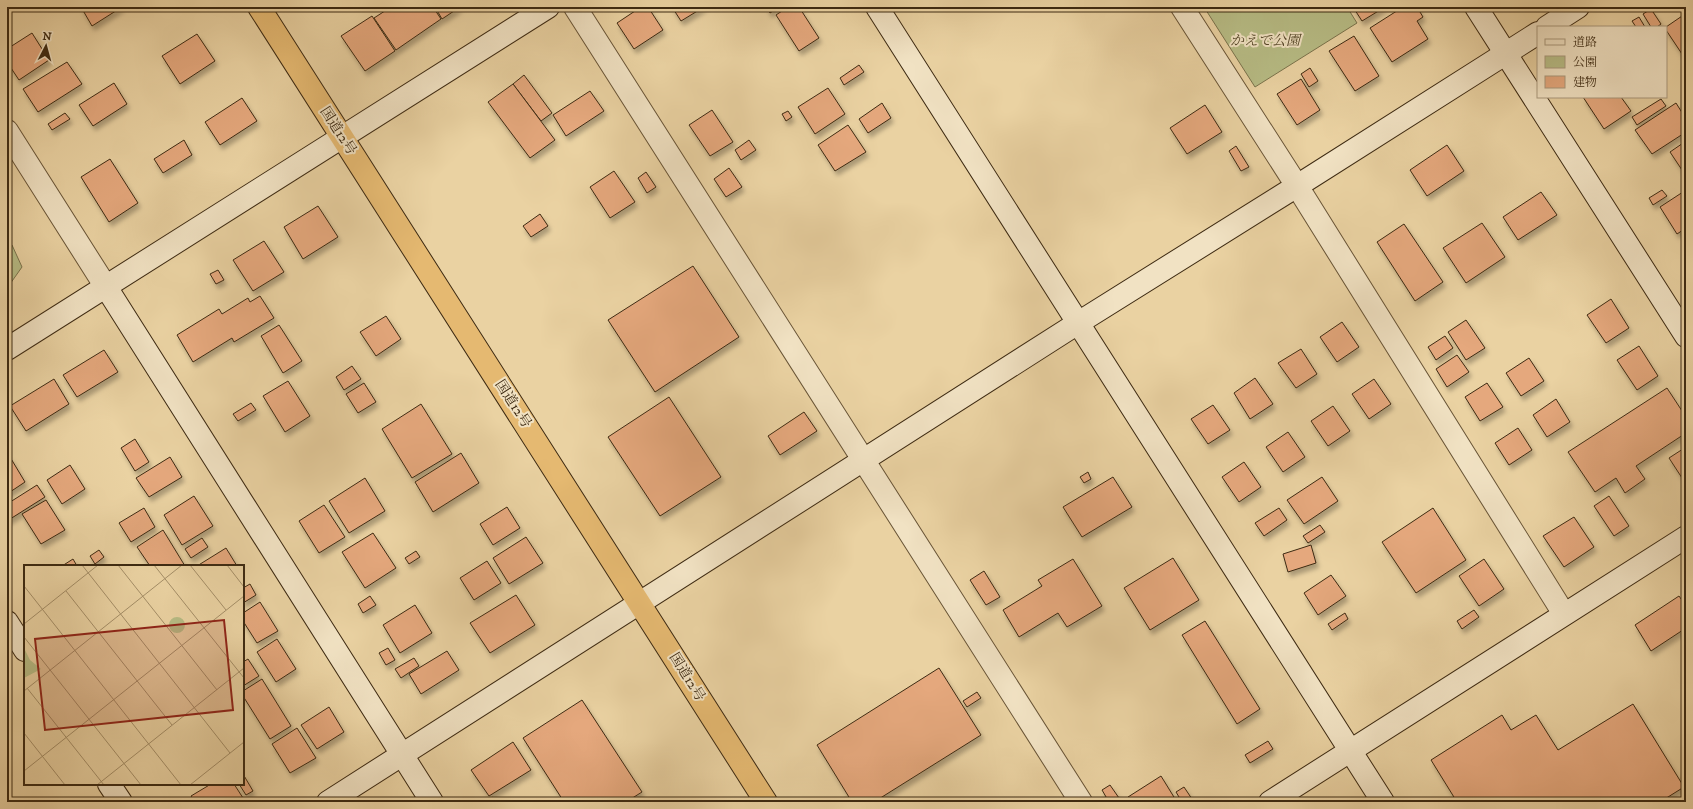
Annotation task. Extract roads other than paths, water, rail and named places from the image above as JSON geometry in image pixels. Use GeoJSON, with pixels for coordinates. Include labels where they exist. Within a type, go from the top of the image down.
{"type":"FeatureCollection","features":[{"type":"Feature","properties":{"kind":"highway","name":"国道12号"},"geometry":{"type":"LineString","coordinates":[[259,7],[640,602],[766,802]]}},
{"type":"Feature","properties":{"kind":"street"},"geometry":{"type":"LineString","coordinates":[[7,350],[548,7]]}},
{"type":"Feature","properties":{"kind":"street"},"geometry":{"type":"LineString","coordinates":[[575,7],[1081,802]]}},
{"type":"Feature","properties":{"kind":"street"},"geometry":{"type":"LineString","coordinates":[[877,7],[1383,802]]}},
{"type":"Feature","properties":{"kind":"street"},"geometry":{"type":"LineString","coordinates":[[1182,7],[1297,186],[1564,614]]}},
{"type":"Feature","properties":{"kind":"street"},"geometry":{"type":"LineString","coordinates":[[1476,7],[1686,336]]}},
{"type":"Feature","properties":{"kind":"street"},"geometry":{"type":"LineString","coordinates":[[1549,26],[1578,7]]}},
{"type":"Feature","properties":{"kind":"street"},"geometry":{"type":"LineString","coordinates":[[328,802],[1078,323],[1297,186],[1537,33]]}},
{"type":"Feature","properties":{"kind":"street"},"geometry":{"type":"LineString","coordinates":[[7,131],[432,802]]}},
{"type":"Feature","properties":{"kind":"street"},"geometry":{"type":"LineString","coordinates":[[1270,802],[1686,536]]}},
{"type":"Feature","properties":{"kind":"street"},"geometry":{"type":"LineString","coordinates":[[7,622],[24,648]]}},
{"type":"Feature","properties":{"kind":"street"},"geometry":{"type":"LineString","coordinates":[[110,785],[121,802]]}},
{"type":"Feature","properties":{"kind":"park label","name":"かえで公園"},"geometry":{"type":"Point","coordinates":[1265,41]}}]}
